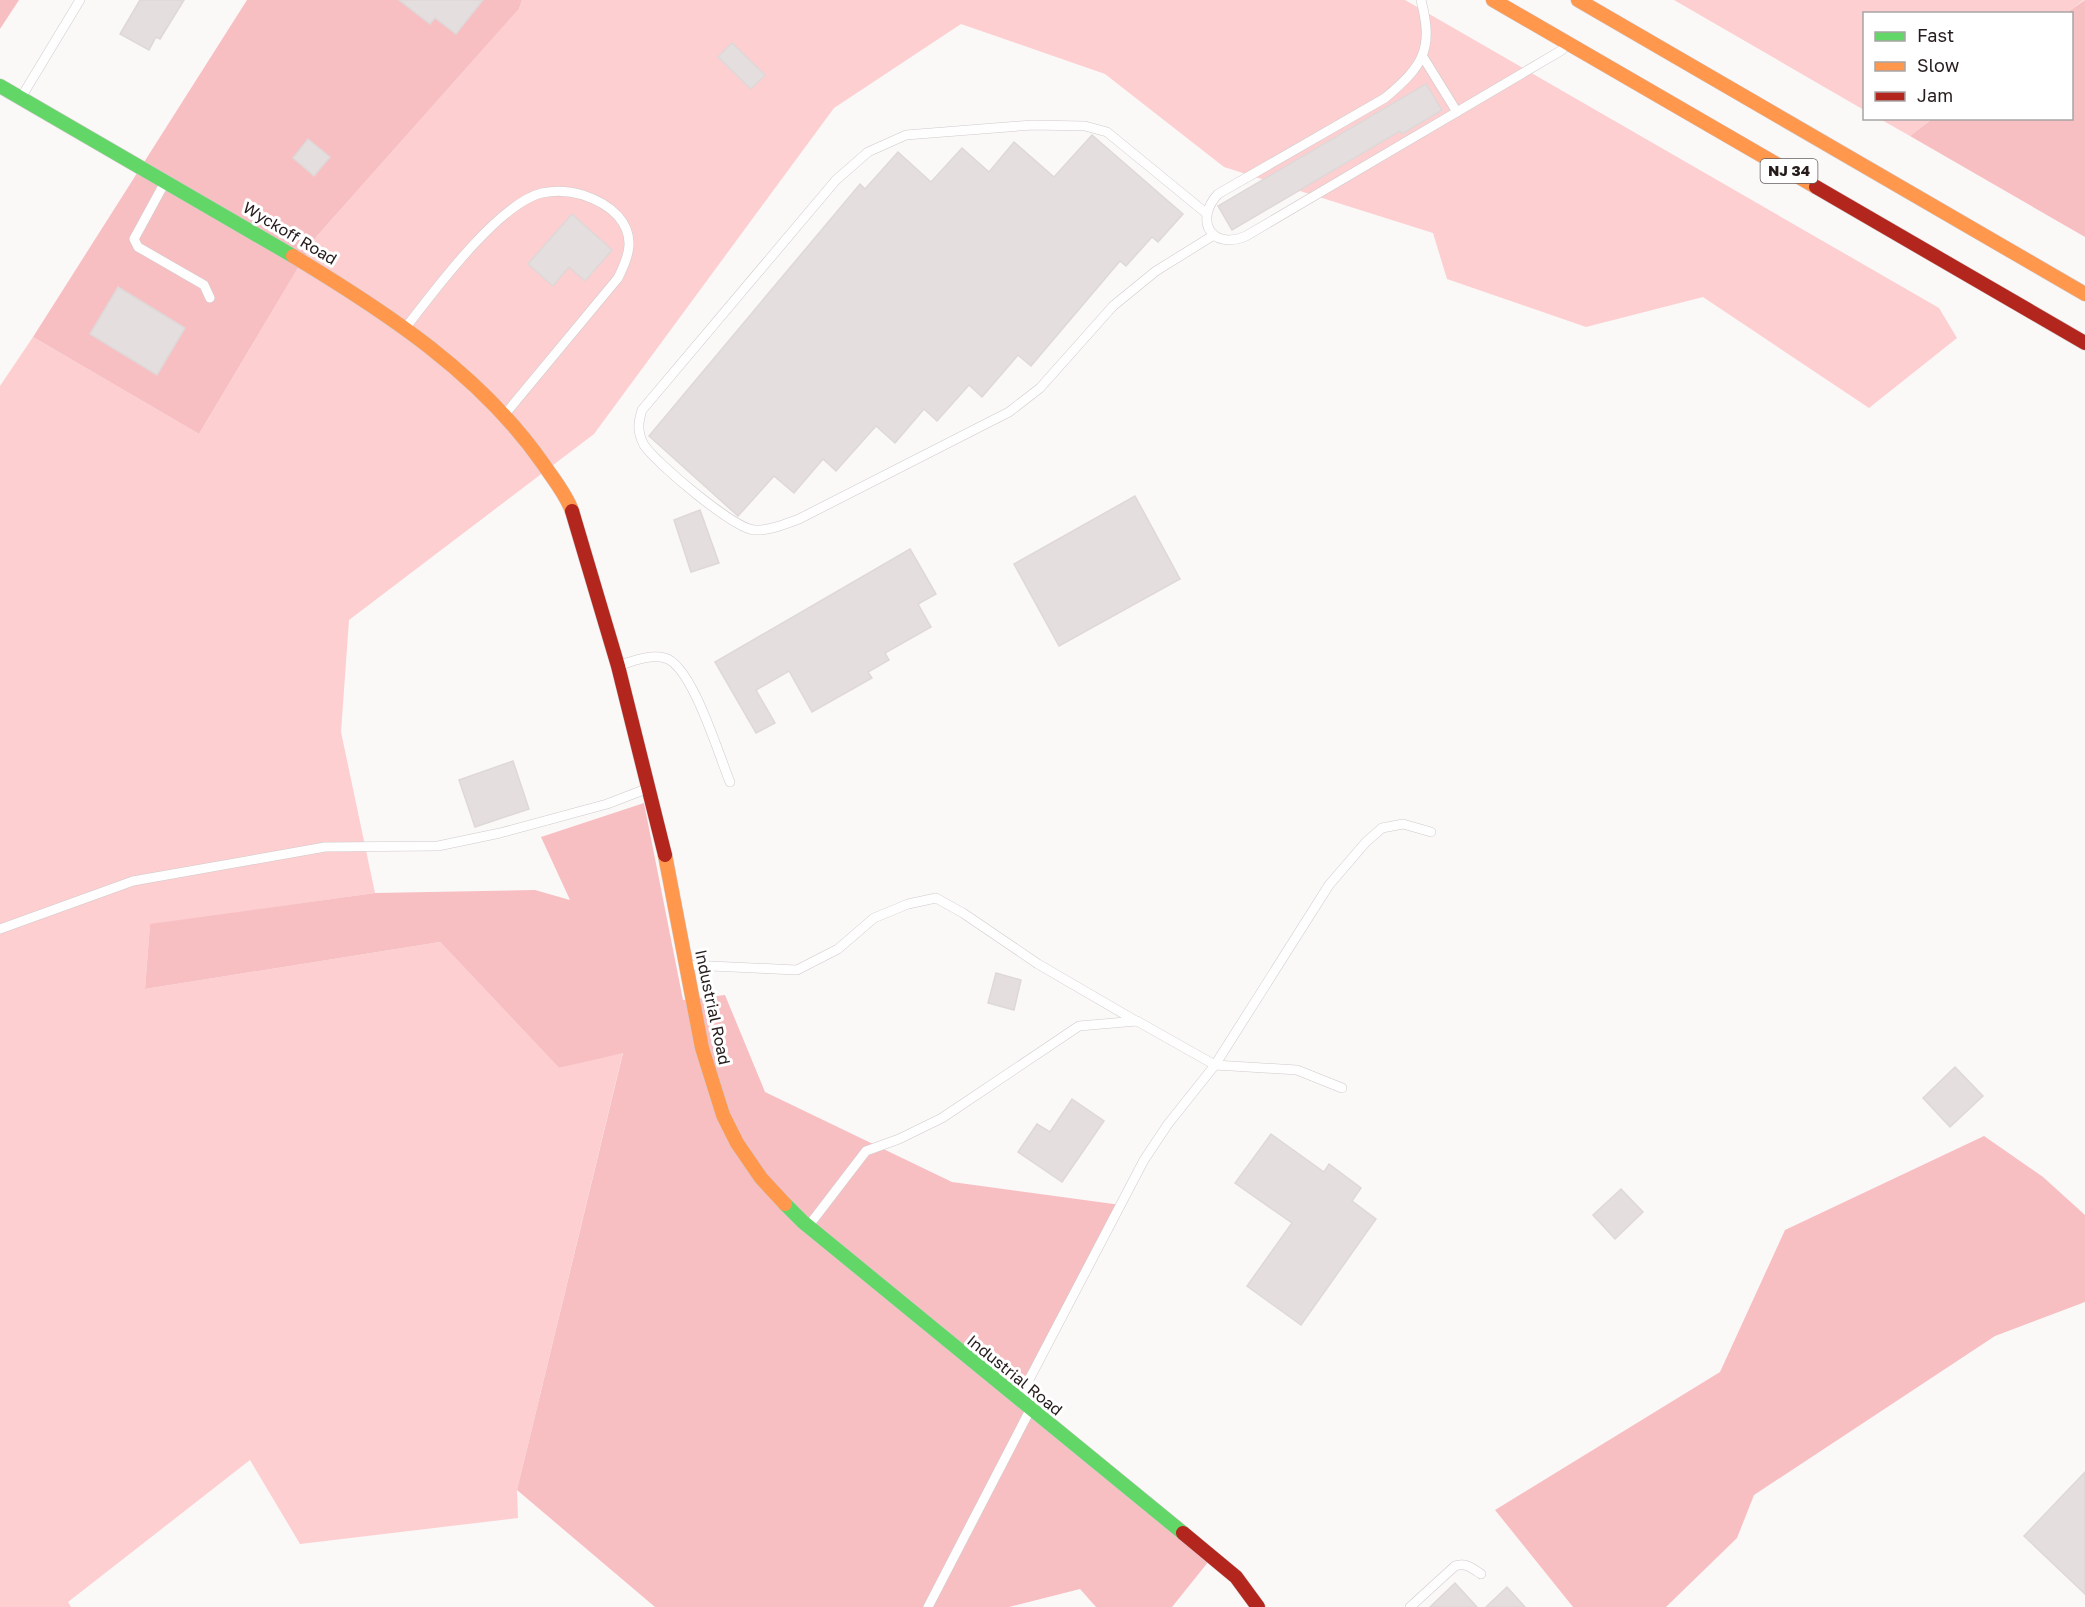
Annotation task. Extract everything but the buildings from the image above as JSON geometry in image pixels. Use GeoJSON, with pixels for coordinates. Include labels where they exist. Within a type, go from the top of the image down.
{"type":"FeatureCollection","features":[{"type":"Feature","properties":{"kind":"main road","name":"NJ 34"},"geometry":{"type":"LineString","coordinates":[[1493,0],[2085,342]]}},
{"type":"Feature","properties":{"kind":"main road","name":"NJ 34"},"geometry":{"type":"LineString","coordinates":[[1578,0],[2085,294]]}},
{"type":"Feature","properties":{"kind":"main road","name":"Wyckoff Road"},"geometry":{"type":"LineString","coordinates":[[0,86],[331,276],[406,328],[484,394],[534,449]]}},
{"type":"Feature","properties":{"kind":"main road","name":"Industrial Road"},"geometry":{"type":"LineString","coordinates":[[534,449],[567,498],[583,542],[618,666],[648,789],[687,965],[702,1048],[723,1115],[736,1143],[761,1178],[809,1226],[943,1339],[1020,1398],[1217,1560],[1236,1577],[1258,1607]]}},
{"type":"Feature","properties":{"kind":"lane"},"geometry":{"type":"LineString","coordinates":[[21,97],[80,0]]}},
{"type":"Feature","properties":{"kind":"lane"},"geometry":{"type":"LineString","coordinates":[[1421,0],[1428,34],[1423,57],[1406,80],[1385,98],[1218,194],[1210,202],[1206,213],[1207,226],[1214,235],[1222,241],[1233,242],[1246,236],[1570,45]]}},
{"type":"Feature","properties":{"kind":"lane"},"geometry":{"type":"LineString","coordinates":[[1423,57],[1457,112]]}},
{"type":"Feature","properties":{"kind":"lane"},"geometry":{"type":"LineString","coordinates":[[1206,213],[1107,132],[1085,126],[1032,125],[906,135],[868,152],[836,180],[642,410],[637,427],[644,445],[655,458],[724,517],[753,530],[773,528],[799,519],[1009,411],[1040,388],[1113,306],[1156,271],[1214,235]]}},
{"type":"Feature","properties":{"kind":"lane"},"geometry":{"type":"LineString","coordinates":[[166,180],[134,239],[138,247],[204,285],[210,298]]}},
{"type":"Feature","properties":{"kind":"lane"},"geometry":{"type":"LineString","coordinates":[[406,328],[443,280],[487,231],[516,207],[541,194],[570,191],[596,200],[617,215],[629,235],[629,256],[618,278],[505,415]]}},
{"type":"Feature","properties":{"kind":"lane"},"geometry":{"type":"LineString","coordinates":[[618,666],[649,656],[666,658],[680,669],[691,685],[730,782]]}},
{"type":"Feature","properties":{"kind":"lane"},"geometry":{"type":"LineString","coordinates":[[0,929],[133,881],[325,847],[438,846],[511,830],[607,804],[648,789]]}},
{"type":"Feature","properties":{"kind":"lane"},"geometry":{"type":"LineString","coordinates":[[1020,1398],[1144,1160],[1168,1124],[1215,1065],[1329,885],[1366,842],[1382,828],[1403,824],[1431,832]]}},
{"type":"Feature","properties":{"kind":"lane"},"geometry":{"type":"LineString","coordinates":[[687,965],[797,970],[838,949],[874,918],[908,904],[936,898],[963,913],[1038,964],[1215,1065],[1297,1070],[1342,1088]]}},
{"type":"Feature","properties":{"kind":"lane"},"geometry":{"type":"LineString","coordinates":[[809,1226],[866,1151],[899,1139],[942,1118],[1079,1026],[1136,1021]]}},
{"type":"Feature","properties":{"kind":"lane"},"geometry":{"type":"LineString","coordinates":[[928,1607],[1031,1408]]}},
{"type":"Feature","properties":{"kind":"lane"},"geometry":{"type":"LineString","coordinates":[[1410,1607],[1455,1566],[1468,1565],[1481,1574]]}},
{"type":"Feature","properties":{"kind":"shaded area"},"geometry":{"type":"Polygon","coordinates":[[[0,0],[19,0],[0,29],[0,0]]]}},
{"type":"Feature","properties":{"kind":"shaded area"},"geometry":{"type":"Polygon","coordinates":[[[247,0],[522,0],[519,9],[317,236],[199,434],[33,337],[247,0]]]}},
{"type":"Feature","properties":{"kind":"shaded area"},"geometry":{"type":"Polygon","coordinates":[[[522,0],[1405,0],[1939,308],[1957,338],[1869,408],[1703,297],[1586,327],[1447,279],[1433,233],[1224,167],[1105,74],[961,24],[834,108],[594,434],[349,620],[341,732],[375,893],[150,925],[145,989],[440,942],[559,1068],[623,1052],[517,1490],[518,1518],[300,1544],[250,1460],[68,1602],[71,1607],[0,1607],[0,386],[33,337],[199,434],[317,236],[519,9],[522,0]]]}},
{"type":"Feature","properties":{"kind":"shaded area"},"geometry":{"type":"Polygon","coordinates":[[[1674,0],[2084,0],[2067,12],[1863,12],[1863,109],[1674,0]]]}},
{"type":"Feature","properties":{"kind":"shaded area"},"geometry":{"type":"Polygon","coordinates":[[[2085,0],[2085,237],[1910,136],[1931,120],[2073,120],[2073,12],[2067,12],[2085,0]]]}},
{"type":"Feature","properties":{"kind":"shaded area"},"geometry":{"type":"Polygon","coordinates":[[[1882,120],[1931,120],[1910,136],[1882,120]]]}},
{"type":"Feature","properties":{"kind":"shaded area"},"geometry":{"type":"Polygon","coordinates":[[[644,803],[683,1000],[725,995],[765,1092],[952,1182],[1121,1205],[1018,1397],[1213,1556],[1172,1607],[1096,1607],[1080,1589],[1009,1607],[655,1607],[517,1490],[623,1053],[559,1068],[440,942],[145,989],[150,924],[375,893],[535,890],[570,900],[541,837],[644,803]]]}},
{"type":"Feature","properties":{"kind":"shaded area"},"geometry":{"type":"Polygon","coordinates":[[[1984,1136],[2043,1177],[2085,1215],[2085,1302],[1995,1336],[1754,1495],[1737,1538],[1666,1607],[1573,1607],[1495,1510],[1720,1372],[1785,1230],[1984,1136]]]}},
{"type":"Feature","properties":{"kind":"traffic: fast"},"geometry":{"type":"LineString","coordinates":[[0,86],[293,256]]}},
{"type":"Feature","properties":{"kind":"traffic: fast"},"geometry":{"type":"LineString","coordinates":[[785,1204],[803,1222],[1183,1533]]}},
{"type":"Feature","properties":{"kind":"traffic: slow"},"geometry":{"type":"LineString","coordinates":[[1493,0],[1816,187]]}},
{"type":"Feature","properties":{"kind":"traffic: slow"},"geometry":{"type":"LineString","coordinates":[[1578,0],[2085,294]]}},
{"type":"Feature","properties":{"kind":"traffic: slow"},"geometry":{"type":"LineString","coordinates":[[293,256],[363,299],[430,347],[461,374],[519,432],[560,487],[572,511]]}},
{"type":"Feature","properties":{"kind":"traffic: slow"},"geometry":{"type":"LineString","coordinates":[[665,855],[702,1048],[723,1115],[737,1143],[761,1178],[785,1204]]}},
{"type":"Feature","properties":{"kind":"traffic: jam"},"geometry":{"type":"LineString","coordinates":[[1816,187],[2085,343]]}},
{"type":"Feature","properties":{"kind":"traffic: jam"},"geometry":{"type":"LineString","coordinates":[[572,511],[618,666],[665,855]]}},
{"type":"Feature","properties":{"kind":"traffic: jam"},"geometry":{"type":"LineString","coordinates":[[1183,1533],[1236,1577],[1258,1607]]}}]}
